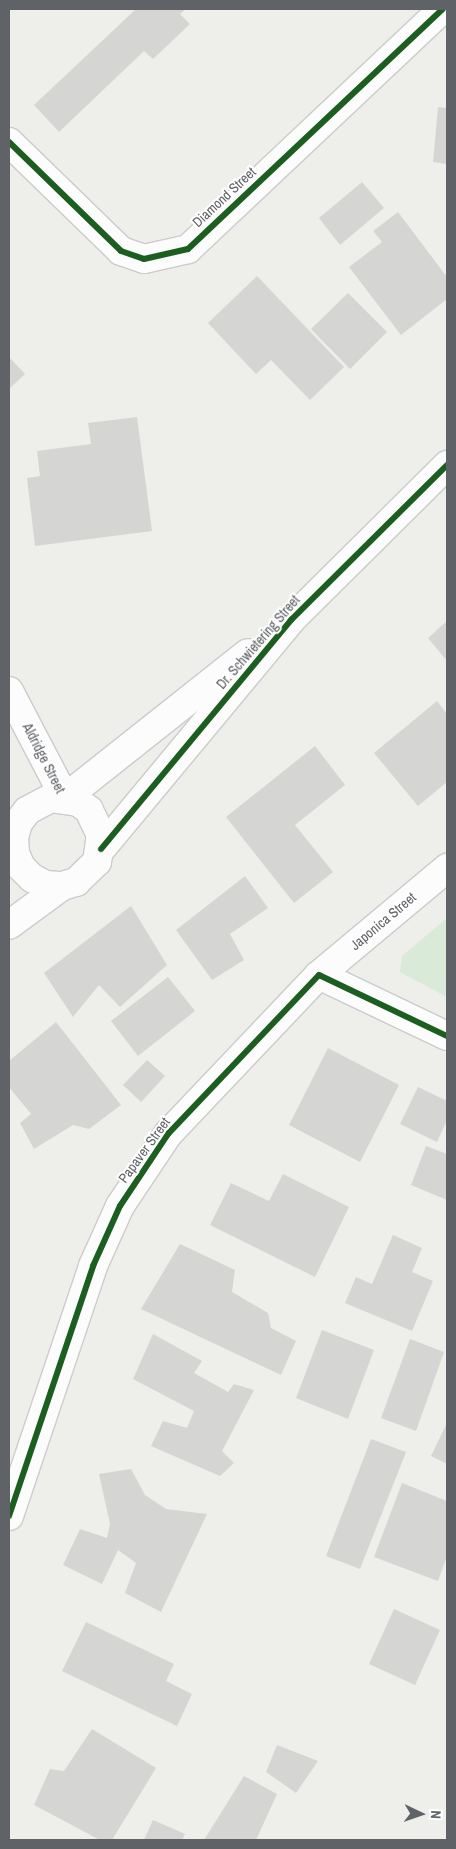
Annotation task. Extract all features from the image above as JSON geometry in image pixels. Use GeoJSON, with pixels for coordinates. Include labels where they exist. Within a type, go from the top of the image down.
{"type":"FeatureCollection","features":[{"type":"Feature","properties":{"kind":"street","name":"Diamond Street"},"geometry":{"type":"LineString","coordinates":[[9,142],[121,251],[144,259],[188,249],[443,9]]}},
{"type":"Feature","properties":{"kind":"street","name":"Dr. Schwietering Street"},"geometry":{"type":"LineString","coordinates":[[101,849],[291,620],[447,465]]}},
{"type":"Feature","properties":{"kind":"street","name":"Dr. Schwietering Street"},"geometry":{"type":"LineString","coordinates":[[64,798],[291,620]]}},
{"type":"Feature","properties":{"kind":"street","name":"Aldridge Street"},"geometry":{"type":"LineString","coordinates":[[9,691],[64,798]]}},
{"type":"Feature","properties":{"kind":"street"},"geometry":{"type":"LineString","coordinates":[[64,798],[89,810],[101,835],[101,849],[89,873],[76,882],[62,886],[46,885],[32,878],[21,867],[12,828],[38,802],[64,798]]}},
{"type":"Feature","properties":{"kind":"street","name":"Japonica Street"},"geometry":{"type":"LineString","coordinates":[[318,975],[447,868]]}},
{"type":"Feature","properties":{"kind":"street"},"geometry":{"type":"LineString","coordinates":[[9,925],[62,886]]}},
{"type":"Feature","properties":{"kind":"street"},"geometry":{"type":"LineString","coordinates":[[318,975],[447,1036]]}},
{"type":"Feature","properties":{"kind":"street","name":"Papaver Street"},"geometry":{"type":"LineString","coordinates":[[9,1516],[93,1266],[120,1206],[168,1134],[318,975]]}},
{"type":"Feature","properties":{"kind":"green space"},"geometry":{"type":"Polygon","coordinates":[[[447,918],[447,997],[400,972],[402,956],[447,918]]]}},
{"type":"Feature","properties":{"kind":"building"},"geometry":{"type":"Polygon","coordinates":[[[136,9],[186,9],[180,14],[190,24],[153,59],[144,51],[59,132],[34,105],[136,9]]]}},
{"type":"Feature","properties":{"kind":"building"},"geometry":{"type":"Polygon","coordinates":[[[438,107],[447,108],[447,164],[433,162],[438,107]]]}},
{"type":"Feature","properties":{"kind":"building"},"geometry":{"type":"Polygon","coordinates":[[[362,182],[384,208],[340,245],[319,218],[362,182]]]}},
{"type":"Feature","properties":{"kind":"building"},"geometry":{"type":"Polygon","coordinates":[[[398,212],[447,277],[447,299],[401,335],[349,267],[382,242],[373,231],[398,212]]]}},
{"type":"Feature","properties":{"kind":"building"},"geometry":{"type":"Polygon","coordinates":[[[257,276],[344,367],[310,400],[271,360],[256,374],[208,323],[257,276]]]}},
{"type":"Feature","properties":{"kind":"building"},"geometry":{"type":"Polygon","coordinates":[[[348,293],[387,332],[350,369],[311,329],[348,293]]]}},
{"type":"Feature","properties":{"kind":"building"},"geometry":{"type":"Polygon","coordinates":[[[9,357],[25,374],[9,389],[9,357]]]}},
{"type":"Feature","properties":{"kind":"building"},"geometry":{"type":"Polygon","coordinates":[[[137,417],[152,531],[35,546],[27,478],[40,476],[37,451],[91,444],[88,423],[137,417]]]}},
{"type":"Feature","properties":{"kind":"building"},"geometry":{"type":"Polygon","coordinates":[[[447,621],[447,661],[428,638],[447,621]]]}},
{"type":"Feature","properties":{"kind":"building"},"geometry":{"type":"Polygon","coordinates":[[[437,701],[447,714],[447,782],[418,806],[374,753],[437,701]]]}},
{"type":"Feature","properties":{"kind":"building"},"geometry":{"type":"Polygon","coordinates":[[[315,746],[345,785],[295,825],[333,872],[294,903],[226,817],[315,746]]]}},
{"type":"Feature","properties":{"kind":"building"},"geometry":{"type":"Polygon","coordinates":[[[245,876],[268,908],[230,934],[244,960],[212,980],[176,930],[245,876]]]}},
{"type":"Feature","properties":{"kind":"building"},"geometry":{"type":"Polygon","coordinates":[[[131,906],[167,965],[120,1007],[99,985],[73,1017],[44,973],[131,906]]]}},
{"type":"Feature","properties":{"kind":"building"},"geometry":{"type":"Polygon","coordinates":[[[168,977],[195,1011],[138,1056],[111,1021],[168,977]]]}},
{"type":"Feature","properties":{"kind":"building"},"geometry":{"type":"Polygon","coordinates":[[[56,1022],[121,1105],[89,1129],[73,1125],[34,1149],[20,1123],[31,1114],[9,1087],[9,1061],[56,1022]]]}},
{"type":"Feature","properties":{"kind":"building"},"geometry":{"type":"Polygon","coordinates":[[[328,1048],[399,1085],[360,1162],[289,1125],[328,1048]]]}},
{"type":"Feature","properties":{"kind":"building"},"geometry":{"type":"Polygon","coordinates":[[[147,1060],[165,1076],[141,1102],[123,1085],[147,1060]]]}},
{"type":"Feature","properties":{"kind":"building"},"geometry":{"type":"Polygon","coordinates":[[[418,1087],[447,1101],[447,1120],[437,1142],[400,1124],[418,1087]]]}},
{"type":"Feature","properties":{"kind":"building"},"geometry":{"type":"Polygon","coordinates":[[[426,1146],[447,1154],[447,1200],[411,1185],[426,1146]]]}},
{"type":"Feature","properties":{"kind":"building"},"geometry":{"type":"Polygon","coordinates":[[[283,1174],[349,1207],[315,1277],[210,1225],[231,1183],[269,1201],[283,1174]]]}},
{"type":"Feature","properties":{"kind":"building"},"geometry":{"type":"Polygon","coordinates":[[[393,1235],[422,1248],[412,1272],[433,1281],[412,1331],[345,1303],[356,1277],[372,1284],[393,1235]]]}},
{"type":"Feature","properties":{"kind":"building"},"geometry":{"type":"Polygon","coordinates":[[[180,1244],[235,1270],[232,1292],[268,1313],[271,1328],[296,1341],[281,1375],[141,1309],[180,1244]]]}},
{"type":"Feature","properties":{"kind":"building"},"geometry":{"type":"Polygon","coordinates":[[[322,1330],[374,1350],[348,1419],[296,1398],[322,1330]]]}},
{"type":"Feature","properties":{"kind":"building"},"geometry":{"type":"Polygon","coordinates":[[[153,1334],[202,1361],[194,1373],[228,1392],[234,1384],[254,1390],[222,1451],[234,1463],[220,1476],[151,1446],[163,1421],[187,1428],[194,1411],[133,1379],[153,1334]]]}},
{"type":"Feature","properties":{"kind":"building"},"geometry":{"type":"Polygon","coordinates":[[[410,1339],[444,1352],[416,1431],[381,1418],[410,1339]]]}},
{"type":"Feature","properties":{"kind":"building"},"geometry":{"type":"Polygon","coordinates":[[[447,1423],[447,1464],[431,1456],[447,1423]]]}},
{"type":"Feature","properties":{"kind":"building"},"geometry":{"type":"Polygon","coordinates":[[[371,1439],[406,1452],[360,1569],[326,1556],[371,1439]]]}},
{"type":"Feature","properties":{"kind":"building"},"geometry":{"type":"Polygon","coordinates":[[[131,1469],[145,1495],[166,1509],[207,1514],[161,1612],[125,1593],[136,1563],[118,1550],[102,1584],[63,1565],[80,1529],[107,1538],[110,1524],[99,1474],[131,1469]]]}},
{"type":"Feature","properties":{"kind":"building"},"geometry":{"type":"Polygon","coordinates":[[[402,1483],[447,1501],[447,1556],[438,1581],[374,1557],[402,1483]]]}},
{"type":"Feature","properties":{"kind":"building"},"geometry":{"type":"Polygon","coordinates":[[[394,1609],[440,1630],[415,1685],[369,1664],[394,1609]]]}},
{"type":"Feature","properties":{"kind":"building"},"geometry":{"type":"Polygon","coordinates":[[[86,1622],[174,1664],[166,1681],[192,1694],[177,1726],[62,1671],[86,1622]]]}},
{"type":"Feature","properties":{"kind":"building"},"geometry":{"type":"Polygon","coordinates":[[[92,1729],[156,1768],[112,1840],[100,1840],[34,1805],[50,1769],[64,1771],[92,1729]]]}},
{"type":"Feature","properties":{"kind":"building"},"geometry":{"type":"Polygon","coordinates":[[[277,1745],[318,1761],[296,1793],[266,1772],[277,1745]]]}},
{"type":"Feature","properties":{"kind":"building"},"geometry":{"type":"Polygon","coordinates":[[[244,1776],[277,1794],[256,1840],[204,1840],[244,1776]]]}},
{"type":"Feature","properties":{"kind":"building"},"geometry":{"type":"Polygon","coordinates":[[[153,1820],[185,1834],[182,1840],[144,1840],[153,1820]]]}},
{"type":"Feature","properties":{"kind":"cycle path"},"geometry":{"type":"LineString","coordinates":[[9,142],[121,251],[144,259],[188,249],[443,9]]}},
{"type":"Feature","properties":{"kind":"cycle path"},"geometry":{"type":"LineString","coordinates":[[101,849],[291,620],[447,465]]}},
{"type":"Feature","properties":{"kind":"cycle path"},"geometry":{"type":"LineString","coordinates":[[9,1516],[93,1266],[120,1206],[168,1134],[319,975],[447,1036]]}}]}
